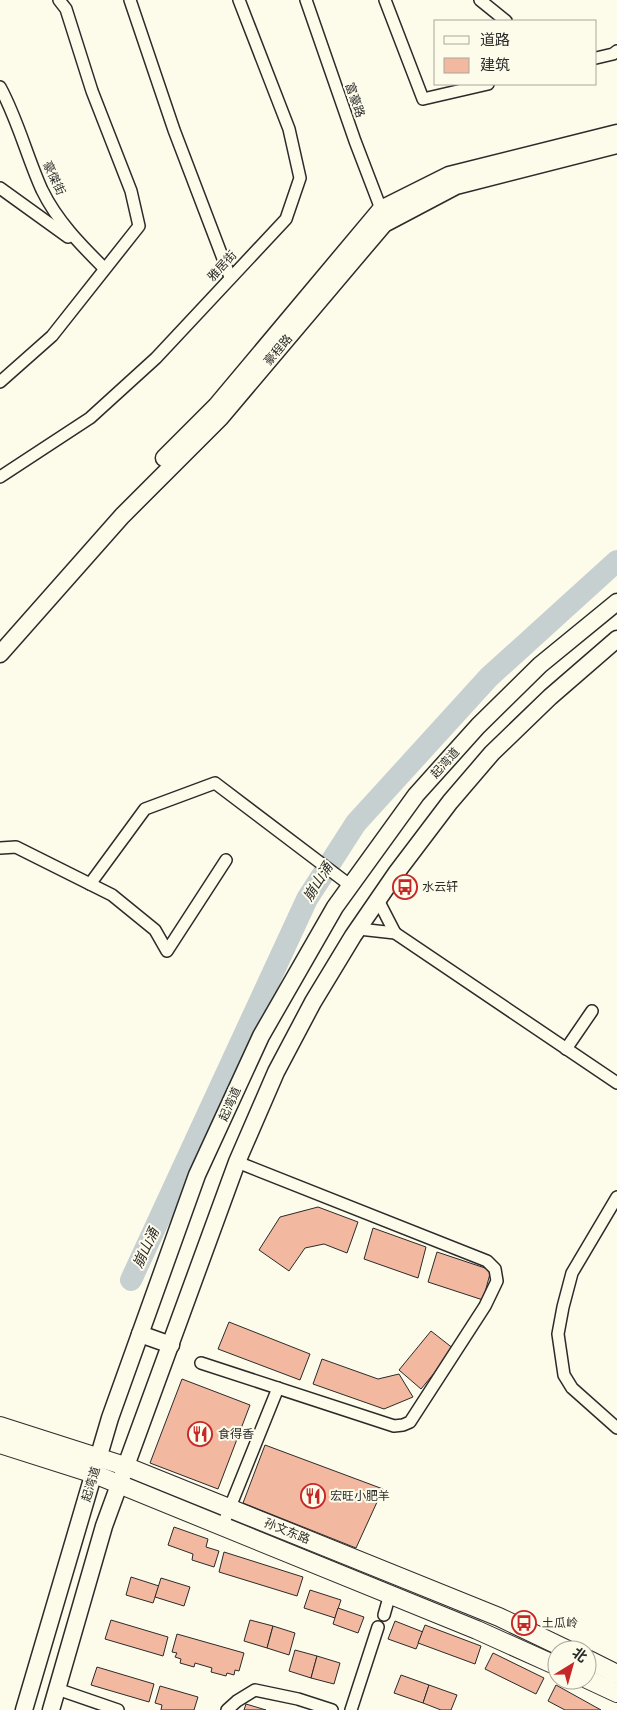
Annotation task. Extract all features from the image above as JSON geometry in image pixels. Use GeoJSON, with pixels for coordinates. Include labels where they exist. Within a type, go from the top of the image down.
{"type":"FeatureCollection","features":[{"type":"Feature","properties":{"kind":"main road","name":"豪程路"},"geometry":{"type":"LineString","coordinates":[[0,638],[119,503],[216,406],[380,209],[449,175],[617,132]]}},
{"type":"Feature","properties":{"kind":"main road","name":"豪程路"},"geometry":{"type":"LineString","coordinates":[[0,654],[122,516],[220,418],[384,224],[456,186],[617,145]]}},
{"type":"Feature","properties":{"kind":"main road","name":"起湾道"},"geometry":{"type":"LineString","coordinates":[[24,1710],[110,1418],[197,1176],[261,1036],[335,907],[344,881],[416,795],[478,726],[540,665],[617,602]]}},
{"type":"Feature","properties":{"kind":"main road","name":"起湾道"},"geometry":{"type":"LineString","coordinates":[[51,1710],[104,1526],[125,1466],[237,1162],[276,1072],[313,1002],[358,929],[450,802],[492,753],[550,697],[617,639]]}},
{"type":"Feature","properties":{"kind":"main road"},"geometry":{"type":"LineString","coordinates":[[140,1334],[171,1345]]}},
{"type":"Feature","properties":{"kind":"main road","name":"孙文东路"},"geometry":{"type":"LineString","coordinates":[[0,1426],[125,1466],[499,1617],[547,1640]]}},
{"type":"Feature","properties":{"kind":"main road","name":"孙文东路"},"geometry":{"type":"LineString","coordinates":[[0,1444],[94,1474],[477,1630],[547,1662]]}},
{"type":"Feature","properties":{"kind":"main road"},"geometry":{"type":"LineString","coordinates":[[55,1605],[79,1612]]}},
{"type":"Feature","properties":{"kind":"main road"},"geometry":{"type":"LineString","coordinates":[[597,1664],[617,1674]]}},
{"type":"Feature","properties":{"kind":"main road"},"geometry":{"type":"LineString","coordinates":[[597,1684],[617,1693]]}},
{"type":"Feature","properties":{"kind":"street"},"geometry":{"type":"LineString","coordinates":[[0,382],[52,336],[139,226],[132,192],[92,91],[66,9],[59,0]]}},
{"type":"Feature","properties":{"kind":"street"},"geometry":{"type":"LineString","coordinates":[[130,0],[174,130],[230,277]]}},
{"type":"Feature","properties":{"kind":"street","name":"雅居街"},"geometry":{"type":"LineString","coordinates":[[0,477],[90,418],[156,358],[286,219],[300,178],[289,129],[239,0]]}},
{"type":"Feature","properties":{"kind":"street","name":"富豪路"},"geometry":{"type":"LineString","coordinates":[[306,0],[380,209]]}},
{"type":"Feature","properties":{"kind":"street"},"geometry":{"type":"LineString","coordinates":[[385,0],[423,99],[484,85]]}},
{"type":"Feature","properties":{"kind":"street"},"geometry":{"type":"LineString","coordinates":[[480,0],[505,20]]}},
{"type":"Feature","properties":{"kind":"street"},"geometry":{"type":"LineString","coordinates":[[597,58],[613,54],[617,51]]}},
{"type":"Feature","properties":{"kind":"street","name":"豪傑街"},"geometry":{"type":"LineString","coordinates":[[0,87],[19,128],[43,191],[63,225],[104,268]]}},
{"type":"Feature","properties":{"kind":"street"},"geometry":{"type":"LineString","coordinates":[[0,188],[86,249]]}},
{"type":"Feature","properties":{"kind":"street"},"geometry":{"type":"LineString","coordinates":[[90,884],[145,809],[215,783],[344,881]]}},
{"type":"Feature","properties":{"kind":"street"},"geometry":{"type":"LineString","coordinates":[[0,848],[16,847],[112,895],[155,930],[167,950],[226,860]]}},
{"type":"Feature","properties":{"kind":"street"},"geometry":{"type":"LineString","coordinates":[[378,900],[395,933]]}},
{"type":"Feature","properties":{"kind":"street"},"geometry":{"type":"LineString","coordinates":[[358,929],[395,933],[617,1084]]}},
{"type":"Feature","properties":{"kind":"street"},"geometry":{"type":"LineString","coordinates":[[566,1049],[592,1011]]}},
{"type":"Feature","properties":{"kind":"street"},"geometry":{"type":"LineString","coordinates":[[201,1363],[394,1426],[403,1425],[410,1422],[484,1306],[497,1281],[495,1269],[487,1261],[237,1162]]}},
{"type":"Feature","properties":{"kind":"street"},"geometry":{"type":"LineString","coordinates":[[617,1197],[572,1273],[562,1306],[558,1334],[564,1375],[572,1388],[617,1428]]}},
{"type":"Feature","properties":{"kind":"street"},"geometry":{"type":"LineString","coordinates":[[222,1526],[278,1388]]}},
{"type":"Feature","properties":{"kind":"street"},"geometry":{"type":"LineString","coordinates":[[384,1615],[390,1594]]}},
{"type":"Feature","properties":{"kind":"street"},"geometry":{"type":"LineString","coordinates":[[352,1710],[378,1628]]}},
{"type":"Feature","properties":{"kind":"street"},"geometry":{"type":"LineString","coordinates":[[57,1689],[118,1710]]}},
{"type":"Feature","properties":{"kind":"street"},"geometry":{"type":"LineString","coordinates":[[227,1710],[237,1701],[255,1690],[298,1699],[332,1710]]}},
{"type":"Feature","properties":{"kind":"building"},"geometry":{"type":"Polygon","coordinates":[[[318,1207],[358,1222],[347,1253],[324,1244],[305,1248],[289,1271],[259,1250],[280,1217],[318,1207]]]}},
{"type":"Feature","properties":{"kind":"building"},"geometry":{"type":"Polygon","coordinates":[[[373,1228],[426,1247],[418,1278],[364,1259],[373,1228]]]}},
{"type":"Feature","properties":{"kind":"building"},"geometry":{"type":"Polygon","coordinates":[[[437,1252],[491,1270],[483,1300],[428,1282],[437,1252]]]}},
{"type":"Feature","properties":{"kind":"building"},"geometry":{"type":"Polygon","coordinates":[[[229,1322],[310,1354],[300,1380],[218,1349],[229,1322]]]}},
{"type":"Feature","properties":{"kind":"building"},"geometry":{"type":"Polygon","coordinates":[[[431,1331],[454,1349],[421,1389],[399,1370],[431,1331]]]}},
{"type":"Feature","properties":{"kind":"building"},"geometry":{"type":"Polygon","coordinates":[[[322,1359],[378,1379],[399,1374],[413,1397],[384,1409],[313,1384],[322,1359]]]}},
{"type":"Feature","properties":{"kind":"building","name":"食得香"},"geometry":{"type":"Polygon","coordinates":[[[182,1379],[250,1405],[218,1489],[150,1463],[182,1379]]]}},
{"type":"Feature","properties":{"kind":"building","name":"宏旺小肥羊"},"geometry":{"type":"Polygon","coordinates":[[[265,1445],[383,1489],[356,1548],[243,1503],[265,1445]]]}},
{"type":"Feature","properties":{"kind":"building"},"geometry":{"type":"Polygon","coordinates":[[[174,1527],[208,1539],[206,1547],[219,1551],[214,1567],[192,1560],[193,1554],[168,1545],[174,1527]]]}},
{"type":"Feature","properties":{"kind":"building"},"geometry":{"type":"Polygon","coordinates":[[[224,1552],[303,1577],[297,1596],[219,1572],[224,1552]]]}},
{"type":"Feature","properties":{"kind":"building"},"geometry":{"type":"Polygon","coordinates":[[[131,1577],[159,1586],[153,1603],[126,1595],[131,1577]]]}},
{"type":"Feature","properties":{"kind":"building"},"geometry":{"type":"Polygon","coordinates":[[[161,1578],[190,1587],[184,1606],[155,1597],[161,1578]]]}},
{"type":"Feature","properties":{"kind":"building"},"geometry":{"type":"Polygon","coordinates":[[[310,1590],[341,1600],[335,1618],[304,1608],[310,1590]]]}},
{"type":"Feature","properties":{"kind":"building"},"geometry":{"type":"Polygon","coordinates":[[[338,1608],[364,1617],[358,1633],[333,1624],[338,1608]]]}},
{"type":"Feature","properties":{"kind":"building"},"geometry":{"type":"Polygon","coordinates":[[[111,1620],[168,1637],[163,1656],[105,1639],[111,1620]]]}},
{"type":"Feature","properties":{"kind":"building"},"geometry":{"type":"Polygon","coordinates":[[[250,1620],[273,1626],[267,1648],[244,1641],[250,1620]]]}},
{"type":"Feature","properties":{"kind":"building"},"geometry":{"type":"Polygon","coordinates":[[[395,1621],[423,1632],[416,1649],[388,1639],[395,1621]]]}},
{"type":"Feature","properties":{"kind":"building"},"geometry":{"type":"Polygon","coordinates":[[[425,1625],[481,1646],[475,1664],[418,1643],[425,1625]]]}},
{"type":"Feature","properties":{"kind":"building"},"geometry":{"type":"Polygon","coordinates":[[[273,1626],[295,1633],[289,1655],[267,1648],[273,1626]]]}},
{"type":"Feature","properties":{"kind":"building"},"geometry":{"type":"Polygon","coordinates":[[[177,1634],[244,1653],[239,1671],[235,1670],[234,1675],[227,1673],[226,1676],[211,1672],[212,1668],[195,1663],[194,1667],[180,1663],[181,1659],[175,1657],[177,1653],[172,1652],[177,1634]]]}},
{"type":"Feature","properties":{"kind":"building"},"geometry":{"type":"Polygon","coordinates":[[[295,1650],[317,1656],[311,1678],[289,1671],[295,1650]]]}},
{"type":"Feature","properties":{"kind":"building"},"geometry":{"type":"Polygon","coordinates":[[[493,1653],[544,1678],[536,1694],[485,1669],[493,1653]]]}},
{"type":"Feature","properties":{"kind":"building"},"geometry":{"type":"Polygon","coordinates":[[[317,1656],[340,1663],[334,1684],[311,1678],[317,1656]]]}},
{"type":"Feature","properties":{"kind":"building"},"geometry":{"type":"Polygon","coordinates":[[[97,1667],[154,1684],[149,1702],[91,1685],[97,1667]]]}},
{"type":"Feature","properties":{"kind":"building"},"geometry":{"type":"Polygon","coordinates":[[[401,1675],[429,1685],[423,1703],[394,1693],[401,1675]]]}},
{"type":"Feature","properties":{"kind":"building"},"geometry":{"type":"Polygon","coordinates":[[[429,1685],[457,1695],[451,1710],[441,1710],[423,1703],[429,1685]]]}},
{"type":"Feature","properties":{"kind":"building"},"geometry":{"type":"Polygon","coordinates":[[[160,1686],[198,1697],[194,1710],[161,1710],[162,1705],[155,1703],[160,1686]]]}},
{"type":"Feature","properties":{"kind":"building"},"geometry":{"type":"Polygon","coordinates":[[[554,1690],[565,1690],[601,1710],[565,1710],[548,1701],[554,1690]]]}},
{"type":"Feature","properties":{"kind":"building"},"geometry":{"type":"Polygon","coordinates":[[[246,1704],[266,1710],[244,1710],[246,1704]]]}},
{"type":"Feature","properties":{"kind":"waterway","name":"崩山涌"},"geometry":{"type":"LineString","coordinates":[[131,1280],[307,899],[356,823],[489,677],[617,561]]}},
{"type":"Feature","properties":{"kind":"place","name":"水云轩"},"geometry":{"type":"Point","coordinates":[405,887]}},
{"type":"Feature","properties":{"kind":"place","name":"食得香"},"geometry":{"type":"Point","coordinates":[200,1434]}},
{"type":"Feature","properties":{"kind":"place","name":"宏旺小肥羊"},"geometry":{"type":"Point","coordinates":[313,1496]}},
{"type":"Feature","properties":{"kind":"place","name":"土瓜岭"},"geometry":{"type":"Point","coordinates":[524,1623]}}]}
